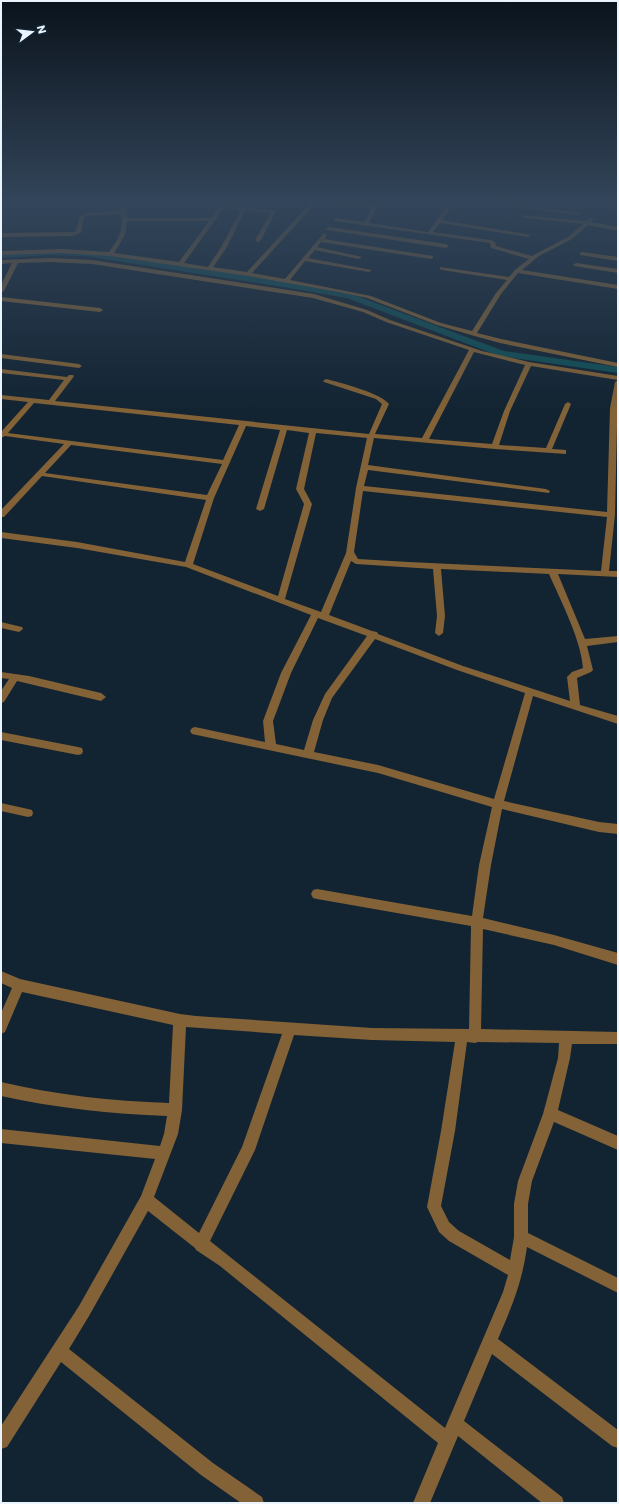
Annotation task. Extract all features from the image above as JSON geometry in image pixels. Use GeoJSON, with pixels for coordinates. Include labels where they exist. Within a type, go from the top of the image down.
{"type":"FeatureCollection","features":[{"type":"Feature","properties":{"kind":"street"},"geometry":{"type":"LineString","coordinates":[[1,291],[11,270]]}},
{"type":"Feature","properties":{"kind":"street"},"geometry":{"type":"LineString","coordinates":[[188,270],[248,274],[340,290],[369,297],[439,324],[500,341],[556,360],[618,378]]}},
{"type":"Feature","properties":{"kind":"street"},"geometry":{"type":"LineString","coordinates":[[201,270],[325,299],[365,311],[388,321],[472,350],[529,364],[556,360],[618,365]]}},
{"type":"Feature","properties":{"kind":"street"},"geometry":{"type":"LineString","coordinates":[[248,274],[252,270]]}},
{"type":"Feature","properties":{"kind":"street"},"geometry":{"type":"LineString","coordinates":[[286,281],[295,270]]}},
{"type":"Feature","properties":{"kind":"street"},"geometry":{"type":"LineString","coordinates":[[456,270],[510,279]]}},
{"type":"Feature","properties":{"kind":"street"},"geometry":{"type":"LineString","coordinates":[[473,334],[516,271],[618,287]]}},
{"type":"Feature","properties":{"kind":"street"},"geometry":{"type":"LineString","coordinates":[[1,299],[100,310]]}},
{"type":"Feature","properties":{"kind":"street"},"geometry":{"type":"LineString","coordinates":[[424,441],[472,350]]}},
{"type":"Feature","properties":{"kind":"street"},"geometry":{"type":"LineString","coordinates":[[1,356],[79,366],[50,402]]}},
{"type":"Feature","properties":{"kind":"street"},"geometry":{"type":"LineString","coordinates":[[495,447],[507,411],[529,364]]}},
{"type":"Feature","properties":{"kind":"street"},"geometry":{"type":"LineString","coordinates":[[1,371],[69,379]]}},
{"type":"Feature","properties":{"kind":"street"},"geometry":{"type":"LineString","coordinates":[[271,747],[268,721],[286,673],[320,614],[350,554],[360,488],[371,436],[386,404],[383,400],[326,381]]}},
{"type":"Feature","properties":{"kind":"street"},"geometry":{"type":"LineString","coordinates":[[606,573],[611,515],[613,408],[618,382]]}},
{"type":"Feature","properties":{"kind":"street"},"geometry":{"type":"LineString","coordinates":[[1,397],[313,431],[563,452]]}},
{"type":"Feature","properties":{"kind":"street"},"geometry":{"type":"LineString","coordinates":[[2,435],[33,400]]}},
{"type":"Feature","properties":{"kind":"street"},"geometry":{"type":"LineString","coordinates":[[548,451],[568,404]]}},
{"type":"Feature","properties":{"kind":"street"},"geometry":{"type":"LineString","coordinates":[[188,565],[210,498],[224,462],[243,424]]}},
{"type":"Feature","properties":{"kind":"street"},"geometry":{"type":"LineString","coordinates":[[260,509],[284,428]]}},
{"type":"Feature","properties":{"kind":"street"},"geometry":{"type":"LineString","coordinates":[[281,599],[308,504],[300,489],[313,431]]}},
{"type":"Feature","properties":{"kind":"street"},"geometry":{"type":"LineString","coordinates":[[2,435],[224,462]]}},
{"type":"Feature","properties":{"kind":"street"},"geometry":{"type":"LineString","coordinates":[[1,515],[69,443]]}},
{"type":"Feature","properties":{"kind":"street"},"geometry":{"type":"LineString","coordinates":[[364,467],[546,491]]}},
{"type":"Feature","properties":{"kind":"street"},"geometry":{"type":"LineString","coordinates":[[40,474],[210,498]]}},
{"type":"Feature","properties":{"kind":"street"},"geometry":{"type":"LineString","coordinates":[[360,488],[611,515]]}},
{"type":"Feature","properties":{"kind":"street"},"geometry":{"type":"LineString","coordinates":[[1,534],[77,545],[188,565],[374,634],[460,668],[618,720]]}},
{"type":"Feature","properties":{"kind":"street"},"geometry":{"type":"LineString","coordinates":[[350,554],[356,561],[363,562],[437,567],[618,574]]}},
{"type":"Feature","properties":{"kind":"street"},"geometry":{"type":"LineString","coordinates":[[437,567],[441,616],[439,633]]}},
{"type":"Feature","properties":{"kind":"street"},"geometry":{"type":"LineString","coordinates":[[552,571],[581,642],[588,669],[586,672],[575,674],[572,677],[576,707]]}},
{"type":"Feature","properties":{"kind":"street"},"geometry":{"type":"LineString","coordinates":[[1,625],[20,629]]}},
{"type":"Feature","properties":{"kind":"street"},"geometry":{"type":"LineString","coordinates":[[308,754],[318,720],[328,697],[374,634]]}},
{"type":"Feature","properties":{"kind":"street"},"geometry":{"type":"LineString","coordinates":[[581,642],[618,639]]}},
{"type":"Feature","properties":{"kind":"street"},"geometry":{"type":"LineString","coordinates":[[1,675],[102,696]]}},
{"type":"Feature","properties":{"kind":"street"},"geometry":{"type":"LineString","coordinates":[[1,699],[16,677]]}},
{"type":"Feature","properties":{"kind":"street"},"geometry":{"type":"LineString","coordinates":[[516,1272],[454,1236],[444,1227],[434,1208],[468,1036],[477,922],[485,865],[498,804],[530,691]]}},
{"type":"Feature","properties":{"kind":"street"},"geometry":{"type":"LineString","coordinates":[[195,731],[378,769],[498,804],[599,827],[618,829]]}},
{"type":"Feature","properties":{"kind":"street"},"geometry":{"type":"LineString","coordinates":[[1,736],[78,751]]}},
{"type":"Feature","properties":{"kind":"street"},"geometry":{"type":"LineString","coordinates":[[1,807],[28,813]]}},
{"type":"Feature","properties":{"kind":"street"},"geometry":{"type":"LineString","coordinates":[[316,894],[477,922],[554,940],[618,958]]}},
{"type":"Feature","properties":{"kind":"street"},"geometry":{"type":"LineString","coordinates":[[1,977],[19,985],[180,1020],[372,1034],[618,1038]]}},
{"type":"Feature","properties":{"kind":"street"},"geometry":{"type":"LineString","coordinates":[[1,1028],[19,985]]}},
{"type":"Feature","properties":{"kind":"street"},"geometry":{"type":"LineString","coordinates":[[3,1432],[84,1311],[146,1200],[171,1134],[175,1110],[180,1020]]}},
{"type":"Feature","properties":{"kind":"street"},"geometry":{"type":"LineString","coordinates":[[202,1244],[248,1150],[290,1028]]}},
{"type":"Feature","properties":{"kind":"street"},"geometry":{"type":"LineString","coordinates":[[422,1503],[510,1293],[516,1272],[521,1237],[521,1204],[525,1181],[550,1114],[564,1058],[566,1038]]}},
{"type":"Feature","properties":{"kind":"street"},"geometry":{"type":"LineString","coordinates":[[1,1089],[31,1097],[70,1103],[120,1108],[175,1110]]}},
{"type":"Feature","properties":{"kind":"street"},"geometry":{"type":"LineString","coordinates":[[550,1114],[618,1143]]}},
{"type":"Feature","properties":{"kind":"street"},"geometry":{"type":"LineString","coordinates":[[1,1136],[165,1153]]}},
{"type":"Feature","properties":{"kind":"street"},"geometry":{"type":"LineString","coordinates":[[146,1200],[225,1261],[448,1441]]}},
{"type":"Feature","properties":{"kind":"street"},"geometry":{"type":"LineString","coordinates":[[521,1237],[618,1286]]}},
{"type":"Feature","properties":{"kind":"street"},"geometry":{"type":"LineString","coordinates":[[490,1343],[618,1440]]}},
{"type":"Feature","properties":{"kind":"street"},"geometry":{"type":"LineString","coordinates":[[58,1350],[207,1468],[256,1503]]}},
{"type":"Feature","properties":{"kind":"street"},"geometry":{"type":"LineString","coordinates":[[455,1424],[556,1503]]}},
{"type":"Feature","properties":{"kind":"waterway"},"geometry":{"type":"LineString","coordinates":[[192,270],[349,296],[502,354],[618,370]]}}]}
